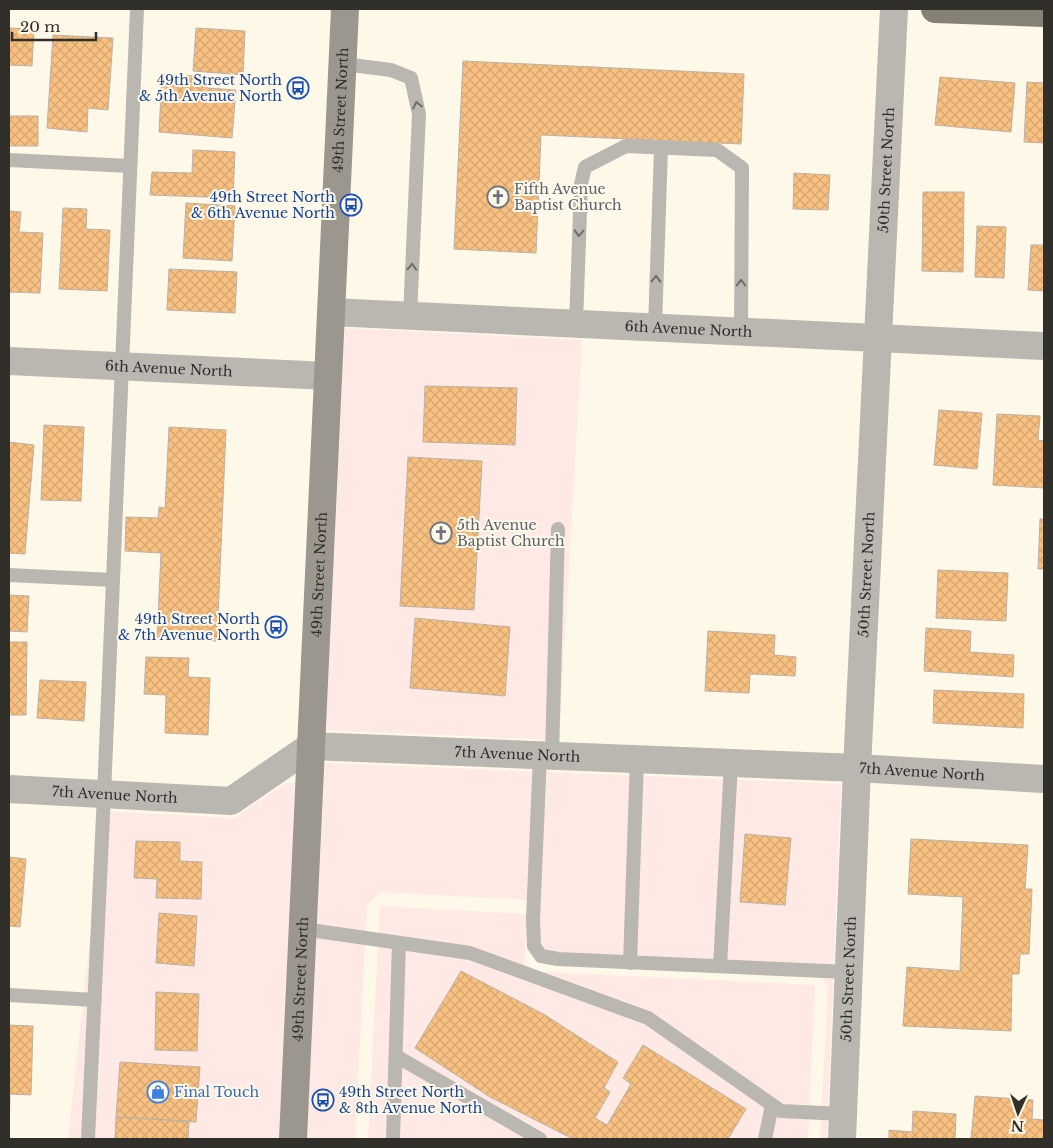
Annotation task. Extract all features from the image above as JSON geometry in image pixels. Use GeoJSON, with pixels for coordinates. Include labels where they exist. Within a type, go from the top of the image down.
{"type":"FeatureCollection","features":[{"type":"Feature","properties":{"kind":"main road","name":"49th Street North"},"geometry":{"type":"LineString","coordinates":[[293,1139],[345,9]]}},
{"type":"Feature","properties":{"kind":"main road"},"geometry":{"type":"LineString","coordinates":[[935,9],[1044,14]]}},
{"type":"Feature","properties":{"kind":"street","name":"50th Street North"},"geometry":{"type":"LineString","coordinates":[[842,1127],[857,768],[894,9]]}},
{"type":"Feature","properties":{"kind":"street","name":"6th Avenue North"},"geometry":{"type":"LineString","coordinates":[[331,312],[1044,346]]}},
{"type":"Feature","properties":{"kind":"street","name":"6th Avenue North"},"geometry":{"type":"LineString","coordinates":[[9,361],[328,376]]}},
{"type":"Feature","properties":{"kind":"street","name":"7th Avenue North"},"geometry":{"type":"LineString","coordinates":[[9,789],[231,802],[311,746],[857,768],[1044,778]]}},
{"type":"Feature","properties":{"kind":"lane"},"geometry":{"type":"LineString","coordinates":[[88,1139],[137,9]]}},
{"type":"Feature","properties":{"kind":"lane"},"geometry":{"type":"LineString","coordinates":[[343,64],[391,70],[411,78],[419,114],[410,316]]}},
{"type":"Feature","properties":{"kind":"lane"},"geometry":{"type":"LineString","coordinates":[[576,324],[581,184],[585,167],[626,146],[717,150],[742,168],[741,332]]}},
{"type":"Feature","properties":{"kind":"lane"},"geometry":{"type":"LineString","coordinates":[[654,328],[661,148]]}},
{"type":"Feature","properties":{"kind":"lane"},"geometry":{"type":"LineString","coordinates":[[9,160],[130,166]]}},
{"type":"Feature","properties":{"kind":"lane"},"geometry":{"type":"LineString","coordinates":[[558,529],[546,755],[533,919],[534,946],[541,956],[548,959],[848,972]]}},
{"type":"Feature","properties":{"kind":"lane"},"geometry":{"type":"LineString","coordinates":[[9,575],[113,580]]}},
{"type":"Feature","properties":{"kind":"lane"},"geometry":{"type":"LineString","coordinates":[[630,963],[637,759]]}},
{"type":"Feature","properties":{"kind":"lane"},"geometry":{"type":"LineString","coordinates":[[720,966],[731,763]]}},
{"type":"Feature","properties":{"kind":"lane"},"geometry":{"type":"LineString","coordinates":[[303,929],[470,953],[648,1018],[781,1111],[842,1127]]}},
{"type":"Feature","properties":{"kind":"lane"},"geometry":{"type":"LineString","coordinates":[[393,1139],[399,943]]}},
{"type":"Feature","properties":{"kind":"lane"},"geometry":{"type":"LineString","coordinates":[[9,995],[94,1000]]}},
{"type":"Feature","properties":{"kind":"lane"},"geometry":{"type":"LineString","coordinates":[[396,1056],[540,1139]]}},
{"type":"Feature","properties":{"kind":"lane"},"geometry":{"type":"LineString","coordinates":[[764,1139],[772,1105]]}},
{"type":"Feature","properties":{"kind":"shaded area"},"geometry":{"type":"Polygon","coordinates":[[[345,328],[582,340],[559,740],[326,730],[345,328]]]}},
{"type":"Feature","properties":{"kind":"shaded area"},"geometry":{"type":"Polygon","coordinates":[[[325,763],[841,784],[827,1139],[820,1139],[828,986],[816,972],[537,957],[527,900],[380,892],[367,906],[355,1139],[307,1139],[325,763]]]}},
{"type":"Feature","properties":{"kind":"shaded area"},"geometry":{"type":"Polygon","coordinates":[[[285,783],[295,783],[279,1139],[68,1139],[104,811],[231,818],[239,815],[285,783]]]}},
{"type":"Feature","properties":{"kind":"shaded area"},"geometry":{"type":"Polygon","coordinates":[[[380,906],[527,914],[524,971],[815,985],[808,1139],[368,1139],[380,906]]]}},
{"type":"Feature","properties":{"kind":"building"},"geometry":{"type":"Polygon","coordinates":[[[9,28],[34,29],[32,66],[9,65],[9,28]]]}},
{"type":"Feature","properties":{"kind":"building"},"geometry":{"type":"Polygon","coordinates":[[[196,28],[245,31],[243,75],[193,71],[196,28]]]}},
{"type":"Feature","properties":{"kind":"building"},"geometry":{"type":"Polygon","coordinates":[[[53,35],[113,38],[108,110],[88,108],[87,132],[47,128],[53,35]]]}},
{"type":"Feature","properties":{"kind":"building","name":"Fifth Avenue Baptist Church"},"geometry":{"type":"Polygon","coordinates":[[[463,61],[744,74],[741,144],[541,135],[536,253],[454,249],[463,61]]]}},
{"type":"Feature","properties":{"kind":"building"},"geometry":{"type":"Polygon","coordinates":[[[162,74],[208,77],[207,88],[236,90],[232,138],[159,132],[162,74]]]}},
{"type":"Feature","properties":{"kind":"building"},"geometry":{"type":"Polygon","coordinates":[[[940,77],[1015,83],[1011,132],[935,125],[940,77]]]}},
{"type":"Feature","properties":{"kind":"building"},"geometry":{"type":"Polygon","coordinates":[[[1027,82],[1044,83],[1044,143],[1024,142],[1027,82]]]}},
{"type":"Feature","properties":{"kind":"building"},"geometry":{"type":"Polygon","coordinates":[[[9,116],[38,116],[38,146],[9,146],[9,116]]]}},
{"type":"Feature","properties":{"kind":"building"},"geometry":{"type":"Polygon","coordinates":[[[193,150],[235,152],[233,198],[150,195],[152,172],[192,173],[193,150]]]}},
{"type":"Feature","properties":{"kind":"building"},"geometry":{"type":"Polygon","coordinates":[[[794,173],[830,175],[828,210],[793,209],[794,173]]]}},
{"type":"Feature","properties":{"kind":"building"},"geometry":{"type":"Polygon","coordinates":[[[923,192],[964,192],[963,272],[922,271],[923,192]]]}},
{"type":"Feature","properties":{"kind":"building"},"geometry":{"type":"Polygon","coordinates":[[[186,203],[235,206],[232,261],[183,258],[186,203]]]}},
{"type":"Feature","properties":{"kind":"building"},"geometry":{"type":"Polygon","coordinates":[[[63,208],[87,209],[86,229],[110,230],[107,291],[59,289],[63,208]]]}},
{"type":"Feature","properties":{"kind":"building"},"geometry":{"type":"Polygon","coordinates":[[[9,211],[21,212],[19,232],[43,233],[40,293],[9,292],[9,211]]]}},
{"type":"Feature","properties":{"kind":"building"},"geometry":{"type":"Polygon","coordinates":[[[977,226],[1006,227],[1004,278],[975,277],[977,226]]]}},
{"type":"Feature","properties":{"kind":"building"},"geometry":{"type":"Polygon","coordinates":[[[1031,245],[1044,245],[1044,291],[1028,290],[1031,245]]]}},
{"type":"Feature","properties":{"kind":"building"},"geometry":{"type":"Polygon","coordinates":[[[169,269],[237,272],[235,313],[167,310],[169,269]]]}},
{"type":"Feature","properties":{"kind":"building"},"geometry":{"type":"Polygon","coordinates":[[[425,386],[517,388],[515,445],[423,442],[425,386]]]}},
{"type":"Feature","properties":{"kind":"building"},"geometry":{"type":"Polygon","coordinates":[[[939,410],[982,413],[977,469],[934,465],[939,410]]]}},
{"type":"Feature","properties":{"kind":"building"},"geometry":{"type":"Polygon","coordinates":[[[997,414],[1040,416],[1038,440],[1044,441],[1044,488],[993,485],[997,414]]]}},
{"type":"Feature","properties":{"kind":"building"},"geometry":{"type":"Polygon","coordinates":[[[44,425],[84,427],[81,501],[41,500],[44,425]]]}},
{"type":"Feature","properties":{"kind":"building"},"geometry":{"type":"Polygon","coordinates":[[[169,427],[226,430],[217,641],[157,637],[161,553],[125,551],[126,517],[158,518],[159,507],[165,508],[169,427]]]}},
{"type":"Feature","properties":{"kind":"building"},"geometry":{"type":"Polygon","coordinates":[[[9,442],[34,445],[25,554],[9,553],[9,442]]]}},
{"type":"Feature","properties":{"kind":"building","name":"5th Avenue Baptist Church"},"geometry":{"type":"Polygon","coordinates":[[[408,457],[482,461],[474,610],[400,606],[408,457]]]}},
{"type":"Feature","properties":{"kind":"building"},"geometry":{"type":"Polygon","coordinates":[[[1040,519],[1044,519],[1044,569],[1038,569],[1040,519]]]}},
{"type":"Feature","properties":{"kind":"building"},"geometry":{"type":"Polygon","coordinates":[[[938,570],[1008,573],[1006,621],[936,618],[938,570]]]}},
{"type":"Feature","properties":{"kind":"building"},"geometry":{"type":"Polygon","coordinates":[[[9,595],[29,596],[27,632],[9,631],[9,595]]]}},
{"type":"Feature","properties":{"kind":"building"},"geometry":{"type":"Polygon","coordinates":[[[415,618],[510,627],[505,696],[410,688],[415,618]]]}},
{"type":"Feature","properties":{"kind":"building"},"geometry":{"type":"Polygon","coordinates":[[[926,628],[971,631],[970,652],[1014,655],[1013,677],[924,671],[926,628]]]}},
{"type":"Feature","properties":{"kind":"building"},"geometry":{"type":"Polygon","coordinates":[[[708,631],[775,635],[774,655],[796,657],[795,676],[750,674],[749,693],[705,691],[708,631]]]}},
{"type":"Feature","properties":{"kind":"building"},"geometry":{"type":"Polygon","coordinates":[[[9,642],[27,642],[26,715],[9,715],[9,642]]]}},
{"type":"Feature","properties":{"kind":"building"},"geometry":{"type":"Polygon","coordinates":[[[146,657],[189,658],[188,677],[210,678],[208,735],[165,733],[166,695],[144,694],[146,657]]]}},
{"type":"Feature","properties":{"kind":"building"},"geometry":{"type":"Polygon","coordinates":[[[40,680],[86,682],[84,721],[37,718],[40,680]]]}},
{"type":"Feature","properties":{"kind":"building"},"geometry":{"type":"Polygon","coordinates":[[[934,690],[1024,694],[1023,728],[933,723],[934,690]]]}},
{"type":"Feature","properties":{"kind":"building"},"geometry":{"type":"Polygon","coordinates":[[[745,834],[791,838],[785,905],[740,902],[745,834]]]}},
{"type":"Feature","properties":{"kind":"building"},"geometry":{"type":"Polygon","coordinates":[[[911,839],[1028,845],[1025,889],[1032,889],[1029,954],[1020,954],[1019,974],[1012,974],[1011,1031],[903,1026],[907,967],[960,971],[963,897],[908,894],[911,839]]]}},
{"type":"Feature","properties":{"kind":"building"},"geometry":{"type":"Polygon","coordinates":[[[136,841],[180,842],[180,861],[202,862],[201,899],[156,898],[157,879],[134,878],[136,841]]]}},
{"type":"Feature","properties":{"kind":"building"},"geometry":{"type":"Polygon","coordinates":[[[9,857],[26,859],[20,927],[9,926],[9,857]]]}},
{"type":"Feature","properties":{"kind":"building"},"geometry":{"type":"Polygon","coordinates":[[[159,913],[197,916],[194,966],[156,963],[159,913]]]}},
{"type":"Feature","properties":{"kind":"building"},"geometry":{"type":"Polygon","coordinates":[[[461,971],[545,1015],[618,1062],[604,1088],[610,1092],[595,1118],[607,1125],[631,1084],[623,1078],[643,1045],[746,1109],[728,1139],[573,1139],[490,1097],[415,1048],[461,971]]]}},
{"type":"Feature","properties":{"kind":"building"},"geometry":{"type":"Polygon","coordinates":[[[156,992],[199,994],[197,1051],[155,1050],[156,992]]]}},
{"type":"Feature","properties":{"kind":"building"},"geometry":{"type":"Polygon","coordinates":[[[9,1025],[33,1026],[31,1095],[10,1094],[9,1137],[9,1025]]]}},
{"type":"Feature","properties":{"kind":"building","name":"Final Touch"},"geometry":{"type":"Polygon","coordinates":[[[120,1062],[200,1067],[196,1122],[116,1117],[120,1062]]]}},
{"type":"Feature","properties":{"kind":"building"},"geometry":{"type":"Polygon","coordinates":[[[975,1096],[1033,1100],[1032,1119],[1044,1120],[1044,1139],[971,1139],[975,1096]]]}},
{"type":"Feature","properties":{"kind":"building"},"geometry":{"type":"Polygon","coordinates":[[[913,1111],[956,1114],[955,1139],[889,1139],[889,1130],[912,1132],[913,1111]]]}},
{"type":"Feature","properties":{"kind":"building"},"geometry":{"type":"Polygon","coordinates":[[[116,1117],[189,1121],[188,1139],[115,1139],[116,1117]]]}},
{"type":"Feature","properties":{"kind":"place","name":"49th Street North & 5th Avenue North"},"geometry":{"type":"Point","coordinates":[298,88]}},
{"type":"Feature","properties":{"kind":"place","name":"Fifth Avenue Baptist Church"},"geometry":{"type":"Point","coordinates":[498,197]}},
{"type":"Feature","properties":{"kind":"place","name":"49th Street North & 6th Avenue North"},"geometry":{"type":"Point","coordinates":[351,205]}},
{"type":"Feature","properties":{"kind":"place","name":"5th Avenue Baptist Church"},"geometry":{"type":"Point","coordinates":[441,533]}},
{"type":"Feature","properties":{"kind":"place","name":"49th Street North & 7th Avenue North"},"geometry":{"type":"Point","coordinates":[276,627]}},
{"type":"Feature","properties":{"kind":"place","name":"Final Touch"},"geometry":{"type":"Point","coordinates":[158,1092]}},
{"type":"Feature","properties":{"kind":"place","name":"49th Street North & 8th Avenue North"},"geometry":{"type":"Point","coordinates":[323,1100]}}]}
